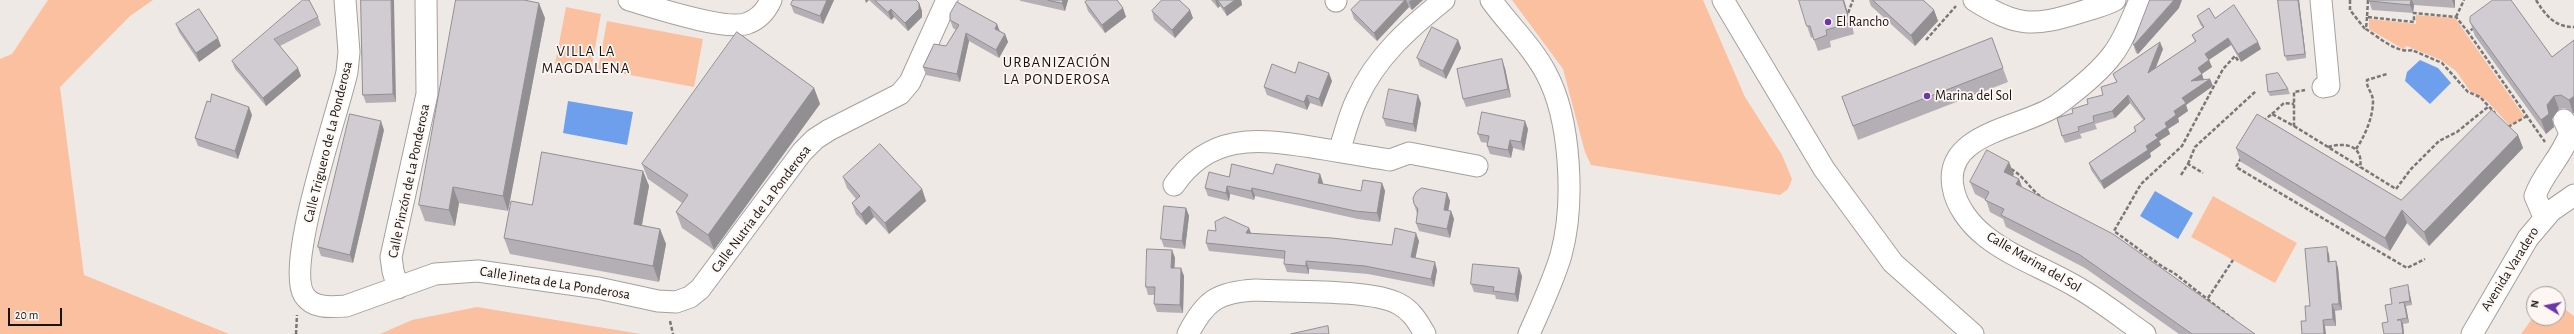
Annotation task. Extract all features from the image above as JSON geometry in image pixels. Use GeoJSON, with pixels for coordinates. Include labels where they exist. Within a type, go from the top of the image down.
{"type":"FeatureCollection","features":[{"type":"Feature","properties":{"kind":"street","name":"Calle Triguero de La Ponderosa"},"geometry":{"type":"LineString","coordinates":[[299,284],[300,263],[310,207],[347,72],[349,52],[345,0]]}},
{"type":"Feature","properties":{"kind":"street","name":"Calle Pinzón de La Ponderosa"},"geometry":{"type":"LineString","coordinates":[[398,288],[392,271],[391,257],[427,94],[426,0]]}},
{"type":"Feature","properties":{"kind":"street"},"geometry":{"type":"LineString","coordinates":[[629,0],[674,13],[724,24],[747,24],[767,9],[771,0]]}},
{"type":"Feature","properties":{"kind":"street","name":"Calle Nutria de La Ponderosa"},"geometry":{"type":"LineString","coordinates":[[658,301],[676,302],[690,297],[700,289],[802,152],[815,139],[900,94],[910,82],[947,0]]}},
{"type":"Feature","properties":{"kind":"street"},"geometry":{"type":"LineString","coordinates":[[1339,151],[1357,98],[1382,57],[1407,30],[1444,0]]}},
{"type":"Feature","properties":{"kind":"street"},"geometry":{"type":"LineString","coordinates":[[1491,0],[1546,72],[1554,91],[1563,124],[1569,201],[1566,229],[1561,255],[1529,334]]}},
{"type":"Feature","properties":{"kind":"street"},"geometry":{"type":"LineString","coordinates":[[1723,0],[1824,169],[1893,262],[1973,334]]}},
{"type":"Feature","properties":{"kind":"street"},"geometry":{"type":"LineString","coordinates":[[1974,0],[1989,10],[2012,19],[2033,24],[2056,20],[2115,0]]}},
{"type":"Feature","properties":{"kind":"street","name":"Calle Marina del Sol"},"geometry":{"type":"LineString","coordinates":[[2140,0],[2113,54],[2099,69],[2043,114],[1983,137],[1965,148],[1955,162],[1952,182],[1958,204],[1965,215],[1986,236],[2077,287],[2145,334]]}},
{"type":"Feature","properties":{"kind":"street"},"geometry":{"type":"LineString","coordinates":[[2321,0],[2329,86],[2324,87]]}},
{"type":"Feature","properties":{"kind":"street"},"geometry":{"type":"LineString","coordinates":[[2544,217],[2535,196],[2539,185],[2558,158],[2570,133],[2564,120]]}},
{"type":"Feature","properties":{"kind":"street"},"geometry":{"type":"LineString","coordinates":[[1174,185],[1185,168],[1201,156],[1246,140],[1268,140],[1390,160],[1409,153],[1477,166]]}},
{"type":"Feature","properties":{"kind":"street","name":"Avenida Varadero"},"geometry":{"type":"LineString","coordinates":[[2472,334],[2518,251],[2544,217],[2574,196]]}},
{"type":"Feature","properties":{"kind":"street","name":"Calle Jineta de La Ponderosa"},"geometry":{"type":"LineString","coordinates":[[299,284],[304,295],[312,302],[332,307],[346,306],[435,274],[478,270],[598,288],[658,301]]}},
{"type":"Feature","properties":{"kind":"street"},"geometry":{"type":"LineString","coordinates":[[1188,334],[1207,303],[1239,291],[1256,290],[1375,297],[1399,304],[1415,316],[1426,334]]}},
{"type":"Feature","properties":{"kind":"path"},"geometry":{"type":"LineString","coordinates":[[1848,14],[1853,0]]}},
{"type":"Feature","properties":{"kind":"path"},"geometry":{"type":"LineString","coordinates":[[1926,40],[1961,0]]}},
{"type":"Feature","properties":{"kind":"path"},"geometry":{"type":"LineString","coordinates":[[2350,0],[2350,10],[2366,29],[2399,49],[2406,52],[2412,50],[2442,63],[2468,92],[2480,97],[2499,117]]}},
{"type":"Feature","properties":{"kind":"path"},"geometry":{"type":"LineString","coordinates":[[2366,29],[2368,0]]}},
{"type":"Feature","properties":{"kind":"path"},"geometry":{"type":"LineString","coordinates":[[2456,17],[2464,0]]}},
{"type":"Feature","properties":{"kind":"path"},"geometry":{"type":"LineString","coordinates":[[2536,0],[2551,20],[2562,27],[2574,27]]}},
{"type":"Feature","properties":{"kind":"path"},"geometry":{"type":"LineString","coordinates":[[2367,17],[2414,22],[2414,13],[2456,17],[2558,158]]}},
{"type":"Feature","properties":{"kind":"path"},"geometry":{"type":"LineString","coordinates":[[2468,32],[2477,26]]}},
{"type":"Feature","properties":{"kind":"path"},"geometry":{"type":"LineString","coordinates":[[2114,231],[2141,184],[2182,146],[2223,69],[2235,56],[2239,62]]}},
{"type":"Feature","properties":{"kind":"path"},"geometry":{"type":"LineString","coordinates":[[2356,149],[2364,137],[2373,100],[2366,85],[2367,80],[2387,74]]}},
{"type":"Feature","properties":{"kind":"path"},"geometry":{"type":"LineString","coordinates":[[2294,126],[2294,92],[2324,87]]}},
{"type":"Feature","properties":{"kind":"path"},"geometry":{"type":"LineString","coordinates":[[2181,175],[2188,164],[2195,147],[2256,91]]}},
{"type":"Feature","properties":{"kind":"path"},"geometry":{"type":"LineString","coordinates":[[2262,123],[2265,117],[2272,114],[2284,103],[2294,104]]}},
{"type":"Feature","properties":{"kind":"path"},"geometry":{"type":"LineString","coordinates":[[2272,114],[2396,189],[2411,169],[2439,142],[2457,132],[2489,106]]}},
{"type":"Feature","properties":{"kind":"path"},"geometry":{"type":"LineString","coordinates":[[2504,122],[2509,128],[2527,116]]}},
{"type":"Feature","properties":{"kind":"path"},"geometry":{"type":"LineString","coordinates":[[2327,147],[2349,144],[2356,149],[2360,157],[2360,168]]}},
{"type":"Feature","properties":{"kind":"path"},"geometry":{"type":"LineString","coordinates":[[2243,155],[2236,167],[2407,268],[2425,260]]}},
{"type":"Feature","properties":{"kind":"path"},"geometry":{"type":"LineString","coordinates":[[2188,164],[2203,172]]}},
{"type":"Feature","properties":{"kind":"path"},"geometry":{"type":"LineString","coordinates":[[2004,166],[2016,172],[2035,193],[2048,201]]}},
{"type":"Feature","properties":{"kind":"path"},"geometry":{"type":"LineString","coordinates":[[2108,232],[2114,231],[2208,298],[2235,322]]}},
{"type":"Feature","properties":{"kind":"path"},"geometry":{"type":"LineString","coordinates":[[2208,298],[2233,260]]}},
{"type":"Feature","properties":{"kind":"shaded area"},"geometry":{"type":"Polygon","coordinates":[[[48,0],[153,0],[130,16],[60,87],[84,275],[229,334],[0,334],[0,59],[12,54],[48,0]]]}},
{"type":"Feature","properties":{"kind":"shaded area"},"geometry":{"type":"Polygon","coordinates":[[[1512,0],[1703,0],[1745,97],[1782,155],[1792,179],[1788,189],[1780,195],[1591,165],[1585,152],[1563,69],[1512,0]]]}},
{"type":"Feature","properties":{"kind":"shaded area"},"geometry":{"type":"Polygon","coordinates":[[[566,7],[601,14],[591,71],[555,64],[566,7]]]}},
{"type":"Feature","properties":{"kind":"shaded area"},"geometry":{"type":"Polygon","coordinates":[[[2416,15],[2455,18],[2524,116],[2510,126],[2487,101],[2470,91],[2456,71],[2441,60],[2407,46],[2403,49],[2369,29],[2369,19],[2416,24],[2416,15]]]}},
{"type":"Feature","properties":{"kind":"shaded area"},"geometry":{"type":"Polygon","coordinates":[[[607,21],[703,39],[694,87],[598,69],[607,21]]]}},
{"type":"Feature","properties":{"kind":"shaded area"},"geometry":{"type":"Polygon","coordinates":[[[2213,196],[2297,243],[2275,283],[2191,237],[2213,196]]]}},
{"type":"Feature","properties":{"kind":"shaded area"},"geometry":{"type":"Polygon","coordinates":[[[477,307],[641,334],[380,334],[412,320],[477,307]]]}},
{"type":"Feature","properties":{"kind":"shaded area"},"geometry":{"type":"Polygon","coordinates":[[[2566,310],[2574,316],[2574,334],[2521,334],[2527,326],[2566,326],[2566,310]]]}},
{"type":"Feature","properties":{"kind":"water"},"geometry":{"type":"Polygon","coordinates":[[[2420,60],[2438,68],[2451,83],[2430,104],[2405,81],[2407,72],[2420,60]]]}},
{"type":"Feature","properties":{"kind":"water"},"geometry":{"type":"Polygon","coordinates":[[[568,101],[633,112],[627,145],[563,133],[568,101]]]}},
{"type":"Feature","properties":{"kind":"water"},"geometry":{"type":"Polygon","coordinates":[[[2155,191],[2193,213],[2178,239],[2140,216],[2155,191]]]}},
{"type":"Feature","properties":{"kind":"building"},"geometry":{"type":"Polygon","coordinates":[[[303,0],[309,0],[318,17],[274,39],[298,68],[263,98],[232,61],[303,0]]]}},
{"type":"Feature","properties":{"kind":"building"},"geometry":{"type":"Polygon","coordinates":[[[361,0],[391,0],[393,94],[363,95],[361,0]]]}},
{"type":"Feature","properties":{"kind":"building"},"geometry":{"type":"Polygon","coordinates":[[[456,0],[524,0],[539,3],[503,196],[453,187],[449,210],[419,205],[456,0]]]}},
{"type":"Feature","properties":{"kind":"building"},"geometry":{"type":"Polygon","coordinates":[[[793,0],[827,0],[820,16],[791,5],[793,0]]]}},
{"type":"Feature","properties":{"kind":"building"},"geometry":{"type":"Polygon","coordinates":[[[875,0],[916,0],[919,3],[919,9],[905,23],[891,9],[888,12],[875,0]]]}},
{"type":"Feature","properties":{"kind":"building"},"geometry":{"type":"Polygon","coordinates":[[[1048,0],[1063,0],[1062,3],[1048,0]]]}},
{"type":"Feature","properties":{"kind":"building"},"geometry":{"type":"Polygon","coordinates":[[[1088,0],[1117,0],[1123,8],[1102,25],[1085,2],[1088,0]]]}},
{"type":"Feature","properties":{"kind":"building"},"geometry":{"type":"Polygon","coordinates":[[[1162,0],[1179,0],[1190,10],[1172,30],[1152,11],[1162,0]]]}},
{"type":"Feature","properties":{"kind":"building"},"geometry":{"type":"Polygon","coordinates":[[[1218,0],[1235,0],[1224,8],[1218,0]]]}},
{"type":"Feature","properties":{"kind":"building"},"geometry":{"type":"Polygon","coordinates":[[[1361,0],[1405,0],[1374,33],[1351,10],[1361,0]]]}},
{"type":"Feature","properties":{"kind":"building","name":"El Rancho"},"geometry":{"type":"Polygon","coordinates":[[[1799,0],[1843,0],[1850,23],[1826,30],[1827,35],[1814,40],[1810,26],[1807,26],[1799,0]]]}},
{"type":"Feature","properties":{"kind":"building"},"geometry":{"type":"Polygon","coordinates":[[[1873,0],[1923,0],[1934,10],[1911,35],[1873,0]]]}},
{"type":"Feature","properties":{"kind":"building"},"geometry":{"type":"Polygon","coordinates":[[[2150,0],[2174,0],[2134,45],[2133,44],[2150,0]]]}},
{"type":"Feature","properties":{"kind":"building"},"geometry":{"type":"Polygon","coordinates":[[[2278,0],[2298,0],[2305,54],[2285,56],[2278,0]]]}},
{"type":"Feature","properties":{"kind":"building"},"geometry":{"type":"Polygon","coordinates":[[[2369,0],[2411,0],[2410,5],[2369,0]]]}},
{"type":"Feature","properties":{"kind":"building"},"geometry":{"type":"Polygon","coordinates":[[[2493,0],[2511,0],[2552,57],[2574,40],[2574,96],[2569,100],[2561,95],[2554,96],[2547,105],[2549,114],[2541,120],[2470,22],[2470,17],[2493,0]]]}},
{"type":"Feature","properties":{"kind":"building"},"geometry":{"type":"Polygon","coordinates":[[[957,2],[997,24],[995,29],[1005,34],[996,50],[966,33],[957,74],[923,67],[934,44],[946,46],[959,25],[950,20],[950,14],[957,2]]]}},
{"type":"Feature","properties":{"kind":"building"},"geometry":{"type":"Polygon","coordinates":[[[2234,5],[2258,42],[2238,54],[2228,38],[2205,54],[2209,60],[2198,68],[2202,74],[2191,81],[2210,79],[2182,98],[2186,103],[2174,111],[2176,115],[2165,123],[2167,127],[2155,135],[2158,138],[2146,146],[2148,150],[2101,181],[2089,163],[2136,131],[2134,127],[2145,119],[2128,95],[2112,111],[2093,116],[2094,122],[2078,127],[2079,131],[2062,136],[2057,118],[2073,113],[2072,109],[2088,104],[2087,99],[2103,95],[2101,87],[2117,82],[2113,74],[2160,42],[2148,73],[2196,41],[2192,35],[2204,27],[2197,16],[2209,8],[2215,18],[2234,5]]]}},
{"type":"Feature","properties":{"kind":"building"},"geometry":{"type":"Polygon","coordinates":[[[199,9],[218,38],[196,53],[176,24],[199,9]]]}},
{"type":"Feature","properties":{"kind":"building"},"geometry":{"type":"Polygon","coordinates":[[[1432,27],[1458,40],[1443,71],[1417,58],[1432,27]]]}},
{"type":"Feature","properties":{"kind":"building"},"geometry":{"type":"Polygon","coordinates":[[[737,32],[814,88],[708,235],[676,212],[688,195],[642,164],[737,32]]]}},
{"type":"Feature","properties":{"kind":"building"},"geometry":{"type":"Polygon","coordinates":[[[1992,38],[2003,68],[1853,126],[1842,97],[1992,38]]]}},
{"type":"Feature","properties":{"kind":"building"},"geometry":{"type":"Polygon","coordinates":[[[1502,59],[1508,89],[1463,99],[1457,69],[1502,59]]]}},
{"type":"Feature","properties":{"kind":"building"},"geometry":{"type":"Polygon","coordinates":[[[1299,62],[1329,73],[1319,99],[1307,95],[1304,102],[1264,87],[1272,64],[1295,73],[1299,62]]]}},
{"type":"Feature","properties":{"kind":"building"},"geometry":{"type":"Polygon","coordinates":[[[2278,73],[2288,89],[2268,92],[2266,75],[2278,73]]]}},
{"type":"Feature","properties":{"kind":"building"},"geometry":{"type":"Polygon","coordinates":[[[1389,89],[1418,95],[1413,124],[1383,118],[1389,89]]]}},
{"type":"Feature","properties":{"kind":"building"},"geometry":{"type":"Polygon","coordinates":[[[212,94],[249,107],[235,151],[195,138],[207,101],[210,102],[212,94]]]}},
{"type":"Feature","properties":{"kind":"building"},"geometry":{"type":"Polygon","coordinates":[[[2492,110],[2518,135],[2424,232],[2402,210],[2385,238],[2236,148],[2257,114],[2401,200],[2492,110]]]}},
{"type":"Feature","properties":{"kind":"building"},"geometry":{"type":"Polygon","coordinates":[[[1482,112],[1525,121],[1521,142],[1510,140],[1508,150],[1487,146],[1489,136],[1478,134],[1482,112]]]}},
{"type":"Feature","properties":{"kind":"building"},"geometry":{"type":"Polygon","coordinates":[[[350,114],[381,121],[350,255],[318,247],[350,114]]]}},
{"type":"Feature","properties":{"kind":"building"},"geometry":{"type":"Polygon","coordinates":[[[880,144],[922,189],[885,223],[869,206],[861,214],[852,203],[860,196],[843,177],[880,144]]]}},
{"type":"Feature","properties":{"kind":"building"},"geometry":{"type":"Polygon","coordinates":[[[1987,150],[2009,162],[2004,172],[2019,179],[2016,184],[2113,234],[2255,334],[2192,334],[2080,255],[2001,215],[2004,209],[1985,200],[1989,192],[1970,182],[1987,150]]]}},
{"type":"Feature","properties":{"kind":"building"},"geometry":{"type":"Polygon","coordinates":[[[542,152],[643,171],[634,224],[660,229],[653,266],[504,238],[511,201],[532,205],[542,152]]]}},
{"type":"Feature","properties":{"kind":"building"},"geometry":{"type":"Polygon","coordinates":[[[1232,164],[1273,174],[1276,164],[1320,174],[1318,183],[1361,191],[1363,180],[1382,183],[1377,213],[1355,211],[1252,188],[1251,191],[1227,186],[1226,193],[1205,188],[1209,172],[1229,177],[1232,164]]]}},
{"type":"Feature","properties":{"kind":"building"},"geometry":{"type":"Polygon","coordinates":[[[1422,188],[1447,193],[1444,210],[1451,211],[1447,229],[1416,223],[1418,209],[1414,204],[1413,198],[1416,192],[1422,188]]]}},
{"type":"Feature","properties":{"kind":"building"},"geometry":{"type":"Polygon","coordinates":[[[1164,206],[1186,208],[1182,241],[1161,239],[1164,206]]]}},
{"type":"Feature","properties":{"kind":"building"},"geometry":{"type":"Polygon","coordinates":[[[1225,217],[1249,228],[1246,233],[1332,238],[1392,245],[1395,228],[1416,233],[1411,257],[1435,262],[1431,279],[1365,266],[1306,261],[1306,266],[1284,264],[1285,251],[1206,243],[1208,230],[1216,231],[1215,222],[1225,217]]]}},
{"type":"Feature","properties":{"kind":"building"},"geometry":{"type":"Polygon","coordinates":[[[2327,247],[2328,262],[2336,261],[2339,304],[2332,304],[2333,319],[2323,320],[2324,334],[2302,334],[2301,321],[2306,321],[2305,306],[2310,306],[2305,249],[2327,247]]]}},
{"type":"Feature","properties":{"kind":"building"},"geometry":{"type":"Polygon","coordinates":[[[1147,249],[1172,250],[1171,268],[1181,268],[1180,305],[1154,304],[1155,287],[1146,287],[1147,249]]]}},
{"type":"Feature","properties":{"kind":"building"},"geometry":{"type":"Polygon","coordinates":[[[1473,264],[1519,268],[1515,294],[1493,291],[1494,287],[1471,284],[1473,264]]]}},
{"type":"Feature","properties":{"kind":"building"},"geometry":{"type":"Polygon","coordinates":[[[2408,285],[2410,301],[2404,302],[2407,318],[2397,320],[2401,320],[2403,334],[2384,334],[2382,323],[2388,322],[2385,305],[2392,304],[2390,289],[2408,285]]]}},
{"type":"Feature","properties":{"kind":"building"},"geometry":{"type":"Polygon","coordinates":[[[1328,326],[1329,334],[1291,334],[1328,326]]]}},
{"type":"Feature","properties":{"kind":"place","name":"El Rancho"},"geometry":{"type":"Point","coordinates":[1828,22]}},
{"type":"Feature","properties":{"kind":"place","name":"Marina del Sol"},"geometry":{"type":"Point","coordinates":[1927,96]}},
{"type":"Feature","properties":{"kind":"district","name":"VILLA LA MAGDALENA"},"geometry":{"type":"Point","coordinates":[586,60]}},
{"type":"Feature","properties":{"kind":"district","name":"URBANIZACIÓN LA PONDEROSA"},"geometry":{"type":"Point","coordinates":[1057,70]}}]}
